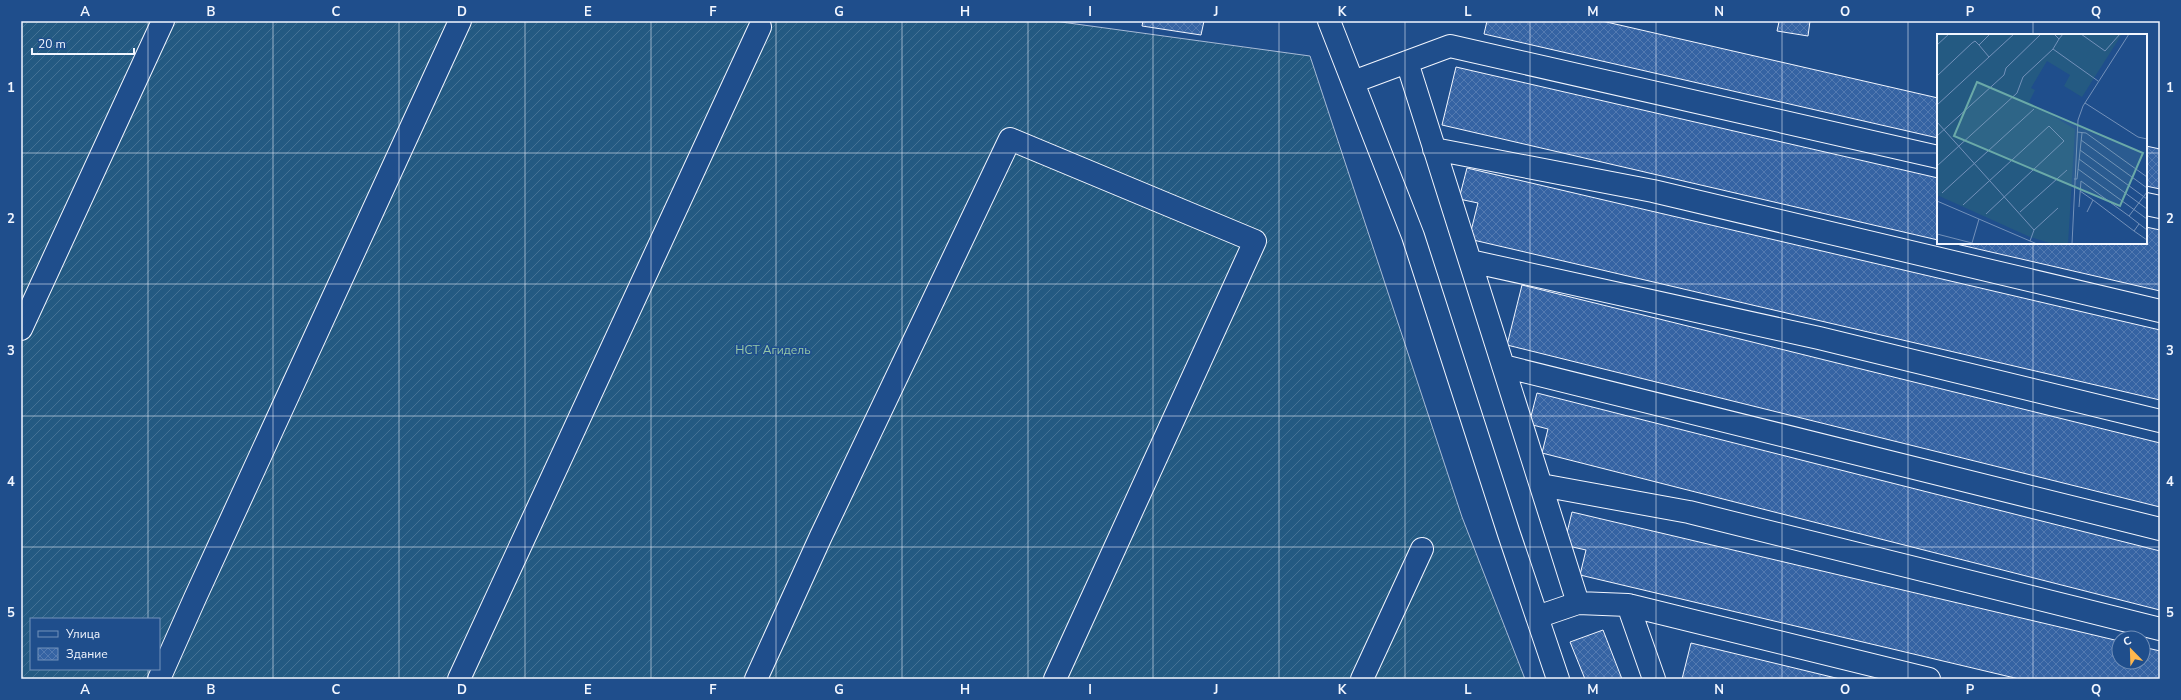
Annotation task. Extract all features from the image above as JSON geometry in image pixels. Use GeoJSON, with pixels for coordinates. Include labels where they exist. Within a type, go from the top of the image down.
{"type":"FeatureCollection","features":[{"type":"Feature","properties":{"kind":"street"},"geometry":{"type":"LineString","coordinates":[[21,329],[163,21]]}},
{"type":"Feature","properties":{"kind":"street"},"geometry":{"type":"LineString","coordinates":[[160,679],[194,598],[460,21]]}},
{"type":"Feature","properties":{"kind":"street"},"geometry":{"type":"LineString","coordinates":[[1329,21],[1413,236],[1558,679]]}},
{"type":"Feature","properties":{"kind":"street"},"geometry":{"type":"LineString","coordinates":[[459,679],[760,27]]}},
{"type":"Feature","properties":{"kind":"street"},"geometry":{"type":"LineString","coordinates":[[1353,82],[1450,46],[1937,157]]}},
{"type":"Feature","properties":{"kind":"street"},"geometry":{"type":"LineString","coordinates":[[1407,62],[1578,602]]}},
{"type":"Feature","properties":{"kind":"street"},"geometry":{"type":"LineString","coordinates":[[756,679],[824,528],[1010,139],[1255,242],[1055,679]]}},
{"type":"Feature","properties":{"kind":"street"},"geometry":{"type":"LineString","coordinates":[[1434,149],[1653,191],[2160,311]]}},
{"type":"Feature","properties":{"kind":"street"},"geometry":{"type":"LineString","coordinates":[[2147,204],[2160,208]]}},
{"type":"Feature","properties":{"kind":"street"},"geometry":{"type":"LineString","coordinates":[[1470,261],[1819,338],[2160,421]]}},
{"type":"Feature","properties":{"kind":"street"},"geometry":{"type":"LineString","coordinates":[[1503,366],[2160,529]]}},
{"type":"Feature","properties":{"kind":"street"},"geometry":{"type":"LineString","coordinates":[[1541,485],[1690,512],[2160,629]]}},
{"type":"Feature","properties":{"kind":"street"},"geometry":{"type":"LineString","coordinates":[[1362,679],[1422,548]]}},
{"type":"Feature","properties":{"kind":"street"},"geometry":{"type":"LineString","coordinates":[[1537,617],[1578,602],[1628,605],[1930,679]]}},
{"type":"Feature","properties":{"kind":"street"},"geometry":{"type":"LineString","coordinates":[[1628,605],[1654,679]]}},
{"type":"Feature","properties":{"kind":"green space","name":"НСТ Агидель"},"geometry":{"type":"Polygon","coordinates":[[[21,21],[1054,21],[1310,56],[1462,517],[1525,679],[21,679],[21,21]]]}},
{"type":"Feature","properties":{"kind":"building"},"geometry":{"type":"Polygon","coordinates":[[[1143,21],[1204,21],[1201,35],[1142,26],[1143,21]]]}},
{"type":"Feature","properties":{"kind":"building"},"geometry":{"type":"Polygon","coordinates":[[[1487,21],[1602,21],[1937,98],[1937,138],[1484,34],[1487,21]]]}},
{"type":"Feature","properties":{"kind":"building"},"geometry":{"type":"Polygon","coordinates":[[[1771,21],[1810,21],[1808,36],[1777,31],[1779,22],[1771,21]]]}},
{"type":"Feature","properties":{"kind":"building"},"geometry":{"type":"Polygon","coordinates":[[[1456,67],[1937,178],[1937,240],[1442,125],[1456,67]]]}},
{"type":"Feature","properties":{"kind":"building"},"geometry":{"type":"Polygon","coordinates":[[[2147,146],[2160,149],[2160,189],[2147,186],[2147,146]]]}},
{"type":"Feature","properties":{"kind":"building"},"geometry":{"type":"Polygon","coordinates":[[[1467,168],[2160,330],[2160,400],[1469,239],[1478,203],[1459,199],[1467,168]]]}},
{"type":"Feature","properties":{"kind":"building"},"geometry":{"type":"Polygon","coordinates":[[[2147,227],[2160,230],[2160,291],[1956,244],[2147,244],[2147,227]]]}},
{"type":"Feature","properties":{"kind":"building"},"geometry":{"type":"Polygon","coordinates":[[[1522,285],[2160,443],[2160,507],[1507,345],[1522,285]]]}},
{"type":"Feature","properties":{"kind":"building"},"geometry":{"type":"Polygon","coordinates":[[[1537,393],[2160,551],[2160,610],[1542,453],[1548,429],[1529,424],[1537,393]]]}},
{"type":"Feature","properties":{"kind":"building"},"geometry":{"type":"Polygon","coordinates":[[[1572,512],[2111,639],[2111,670],[2151,670],[2151,649],[2160,651],[2160,679],[2019,679],[1580,575],[1586,550],[1564,545],[1572,512]]]}},
{"type":"Feature","properties":{"kind":"building"},"geometry":{"type":"Polygon","coordinates":[[[1603,630],[1622,679],[1585,679],[1570,642],[1603,630]]]}},
{"type":"Feature","properties":{"kind":"building"},"geometry":{"type":"Polygon","coordinates":[[[1691,643],[1840,679],[1682,679],[1691,643]]]}}]}
